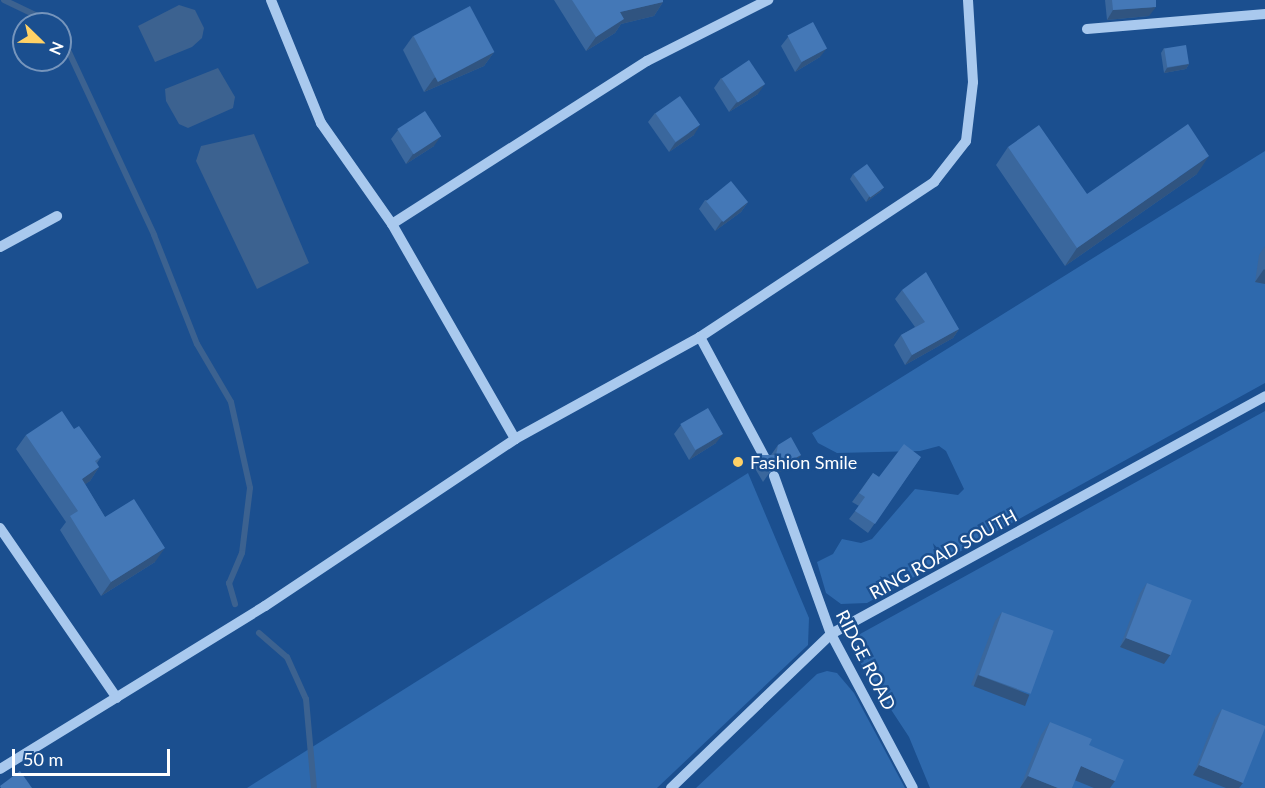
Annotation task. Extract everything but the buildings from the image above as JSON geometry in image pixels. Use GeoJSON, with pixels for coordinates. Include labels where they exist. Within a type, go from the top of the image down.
{"type":"FeatureCollection","features":[{"type":"Feature","properties":{"kind":"street"},"geometry":{"type":"LineString","coordinates":[[271,0],[321,123],[392,224],[516,439]]}},
{"type":"Feature","properties":{"kind":"street"},"geometry":{"type":"LineString","coordinates":[[392,224],[647,61],[768,0]]}},
{"type":"Feature","properties":{"kind":"street"},"geometry":{"type":"LineString","coordinates":[[0,769],[265,606],[516,439],[700,337],[934,182],[957,157],[966,141],[973,82],[968,0]]}},
{"type":"Feature","properties":{"kind":"street"},"geometry":{"type":"LineString","coordinates":[[1088,29],[1265,14]]}},
{"type":"Feature","properties":{"kind":"street"},"geometry":{"type":"LineString","coordinates":[[0,247],[57,216]]}},
{"type":"Feature","properties":{"kind":"street"},"geometry":{"type":"LineString","coordinates":[[700,337],[765,458]]}},
{"type":"Feature","properties":{"kind":"street","name":"RING ROAD SOUTH"},"geometry":{"type":"LineString","coordinates":[[671,788],[831,634],[1265,396]]}},
{"type":"Feature","properties":{"kind":"street","name":"RIDGE ROAD"},"geometry":{"type":"LineString","coordinates":[[774,476],[831,634],[913,788]]}},
{"type":"Feature","properties":{"kind":"street"},"geometry":{"type":"LineString","coordinates":[[0,528],[117,698]]}},
{"type":"Feature","properties":{"kind":"shaded area"},"geometry":{"type":"Polygon","coordinates":[[[179,5],[195,10],[204,28],[202,38],[192,47],[155,62],[138,26],[179,5]]]}},
{"type":"Feature","properties":{"kind":"shaded area"},"geometry":{"type":"Polygon","coordinates":[[[218,68],[235,97],[233,108],[188,128],[179,124],[166,101],[165,89],[218,68]]]}},
{"type":"Feature","properties":{"kind":"shaded area"},"geometry":{"type":"Polygon","coordinates":[[[254,134],[309,263],[257,289],[196,161],[201,146],[254,134]]]}},
{"type":"Feature","properties":{"kind":"shaded area"},"geometry":{"type":"Polygon","coordinates":[[[1265,151],[1265,383],[867,603],[841,604],[826,593],[817,562],[833,554],[842,539],[861,543],[872,539],[915,489],[958,495],[964,489],[946,451],[939,446],[920,451],[837,453],[818,443],[812,433],[1265,151]]]}},
{"type":"Feature","properties":{"kind":"shaded area"},"geometry":{"type":"Polygon","coordinates":[[[1265,411],[1265,788],[930,788],[909,737],[852,650],[851,639],[1265,411]]]}},
{"type":"Feature","properties":{"kind":"shaded area"},"geometry":{"type":"Polygon","coordinates":[[[748,473],[809,618],[808,645],[657,788],[247,788],[748,473]]]}},
{"type":"Feature","properties":{"kind":"shaded area"},"geometry":{"type":"Polygon","coordinates":[[[827,671],[837,673],[854,693],[905,788],[696,788],[817,674],[827,671]]]}},
{"type":"Feature","properties":{"kind":"waterway"},"geometry":{"type":"LineString","coordinates":[[4,0],[29,12]]}},
{"type":"Feature","properties":{"kind":"waterway"},"geometry":{"type":"LineString","coordinates":[[72,59],[154,235],[197,344],[231,402],[250,488],[242,553],[229,583],[235,604]]}},
{"type":"Feature","properties":{"kind":"waterway"},"geometry":{"type":"LineString","coordinates":[[259,633],[287,657],[306,699],[314,788]]}},
{"type":"Feature","properties":{"kind":"place","name":"Fashion Smile"},"geometry":{"type":"Point","coordinates":[738,462]}}]}
